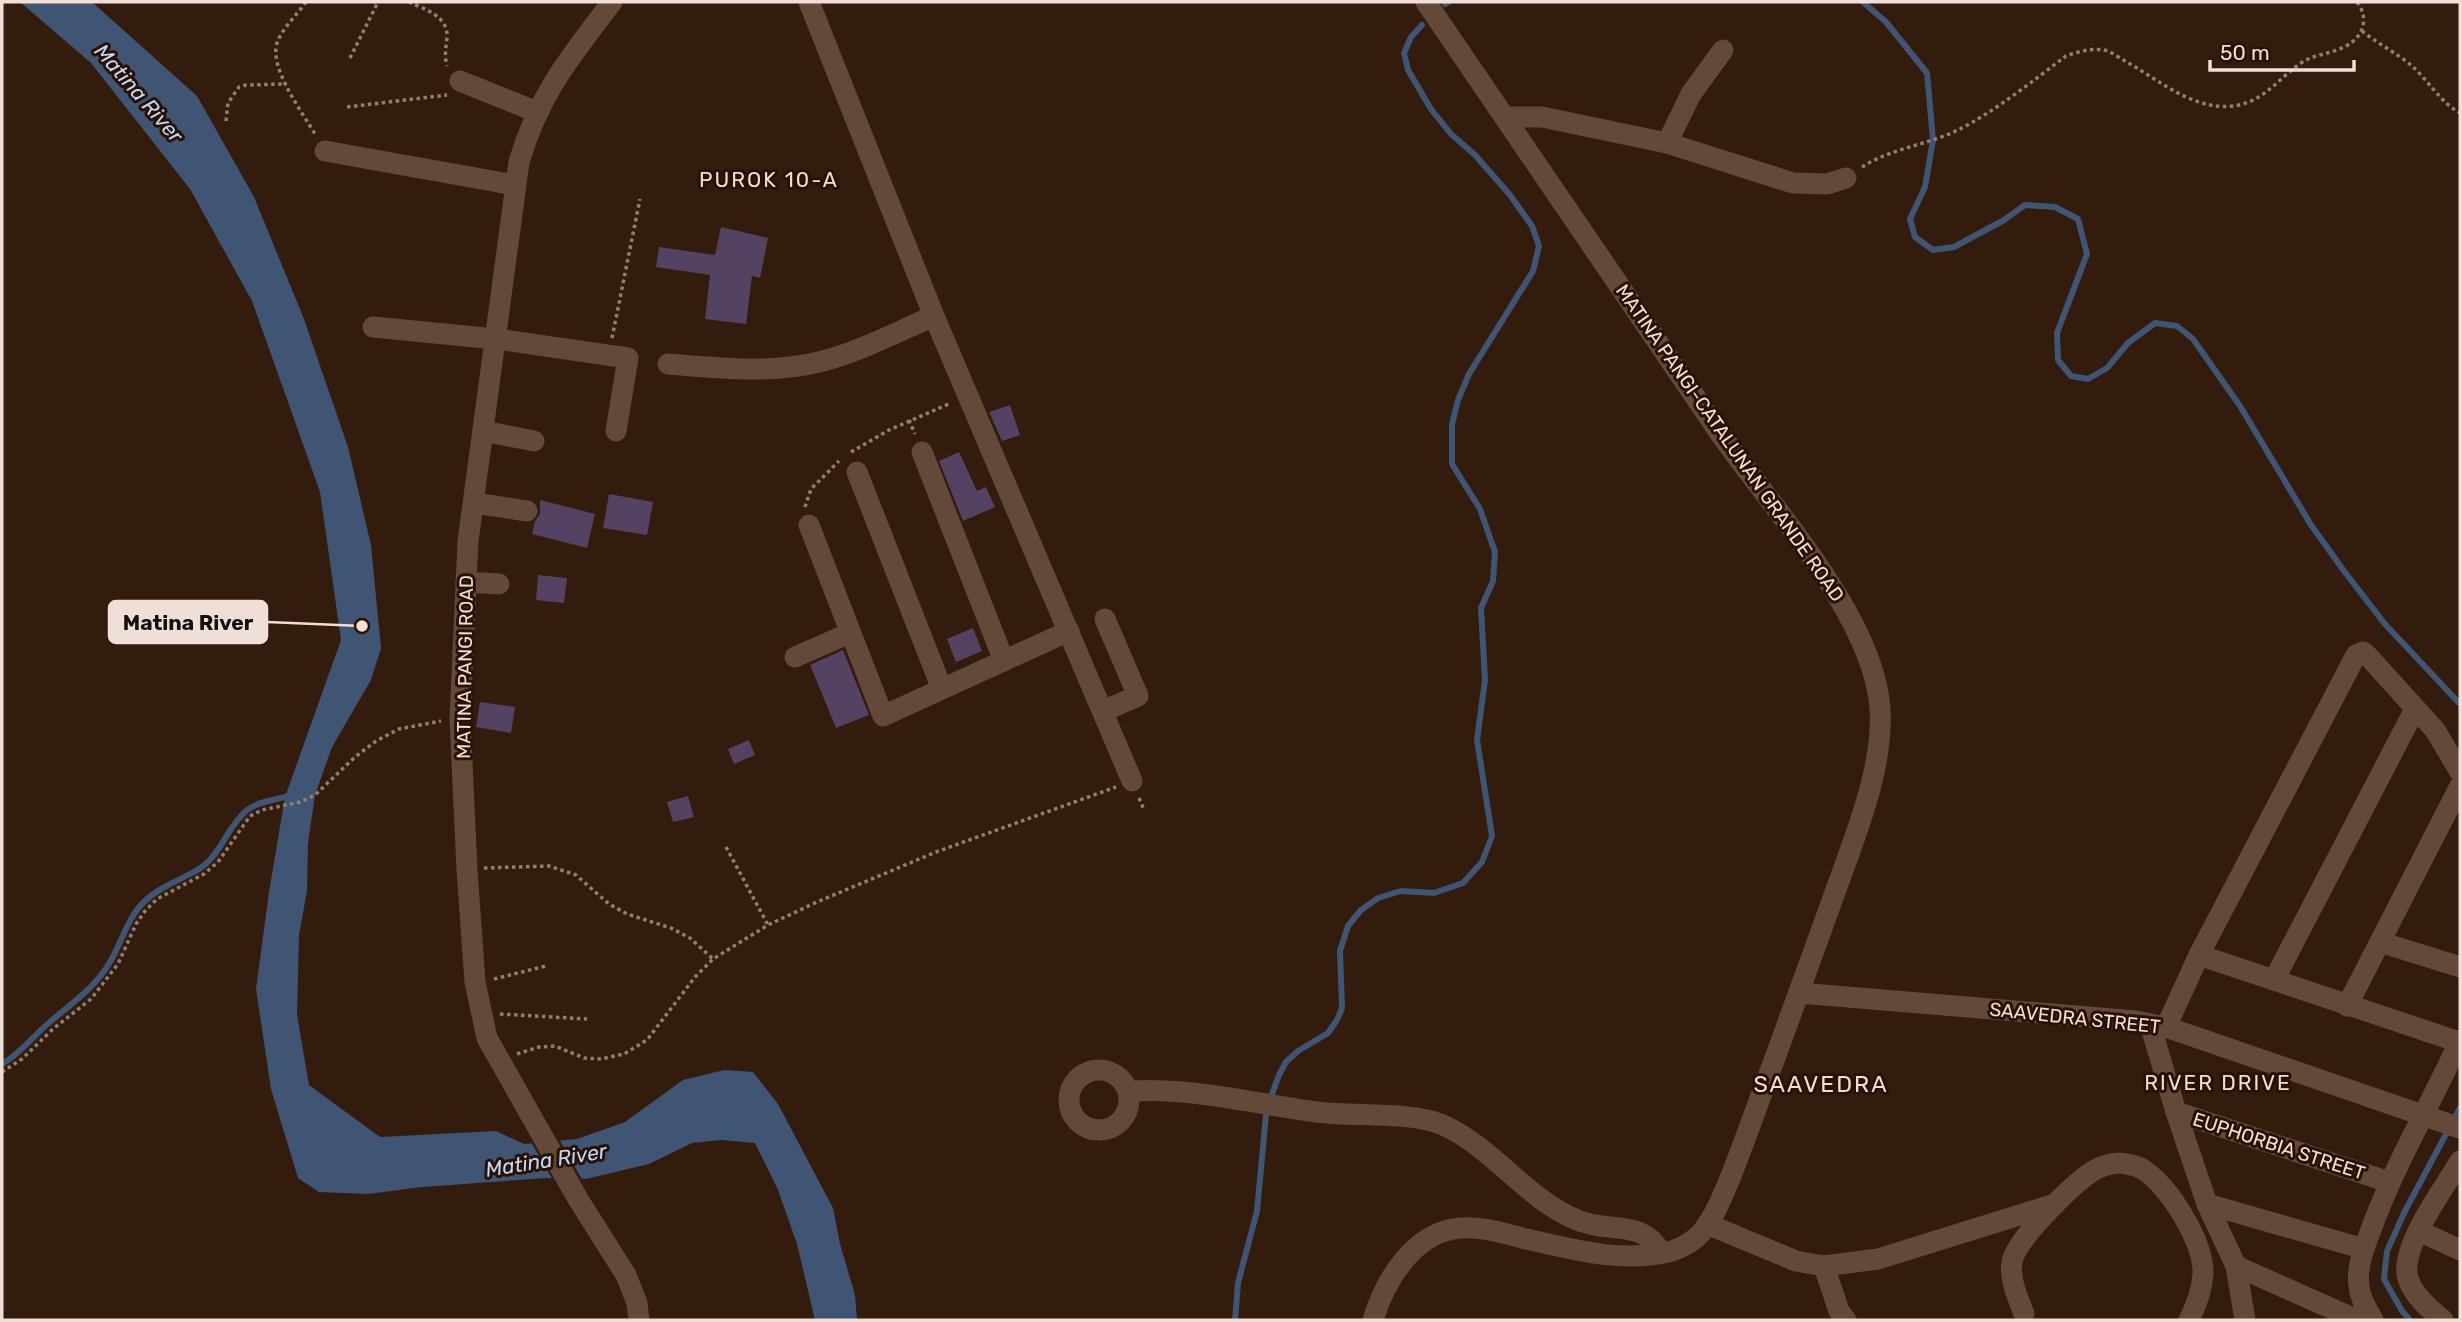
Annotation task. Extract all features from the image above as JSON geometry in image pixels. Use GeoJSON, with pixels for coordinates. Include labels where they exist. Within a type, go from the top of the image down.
{"type":"FeatureCollection","features":[{"type":"Feature","properties":{"kind":"street","name":"MATINA PANGI ROAD"},"geometry":{"type":"LineString","coordinates":[[612,2],[562,68],[537,112],[519,162],[468,541],[460,719],[475,982],[487,1038],[578,1199],[626,1275],[637,1303],[639,1320]]}},
{"type":"Feature","properties":{"kind":"street"},"geometry":{"type":"LineString","coordinates":[[809,2],[934,316],[1132,781]]}},
{"type":"Feature","properties":{"kind":"street","name":"MATINA PANGI-CATALUNAN GRANDE ROAD"},"geometry":{"type":"LineString","coordinates":[[1373,1320],[1390,1279],[1415,1249],[1428,1239],[1457,1228],[1492,1231],[1601,1254],[1640,1255],[1678,1249],[1691,1242],[1707,1224],[1739,1155],[1859,824],[1878,744],[1880,706],[1861,640],[1836,593],[1722,436],[1426,2]]}},
{"type":"Feature","properties":{"kind":"street"},"geometry":{"type":"LineString","coordinates":[[1667,143],[1692,94],[1723,50]]}},
{"type":"Feature","properties":{"kind":"street"},"geometry":{"type":"LineString","coordinates":[[460,81],[537,112]]}},
{"type":"Feature","properties":{"kind":"street"},"geometry":{"type":"LineString","coordinates":[[1506,117],[1542,117],[1667,143],[1793,183],[1827,184],[1846,178]]}},
{"type":"Feature","properties":{"kind":"street"},"geometry":{"type":"LineString","coordinates":[[325,151],[515,185]]}},
{"type":"Feature","properties":{"kind":"street"},"geometry":{"type":"LineString","coordinates":[[668,364],[752,369],[818,362],[852,351],[934,316]]}},
{"type":"Feature","properties":{"kind":"street"},"geometry":{"type":"LineString","coordinates":[[373,327],[496,339],[628,358],[617,431]]}},
{"type":"Feature","properties":{"kind":"street"},"geometry":{"type":"LineString","coordinates":[[483,432],[534,440]]}},
{"type":"Feature","properties":{"kind":"street"},"geometry":{"type":"LineString","coordinates":[[922,452],[1004,661]]}},
{"type":"Feature","properties":{"kind":"street"},"geometry":{"type":"LineString","coordinates":[[849,461],[942,689]]}},
{"type":"Feature","properties":{"kind":"street"},"geometry":{"type":"LineString","coordinates":[[474,503],[527,511]]}},
{"type":"Feature","properties":{"kind":"street"},"geometry":{"type":"LineString","coordinates":[[809,525],[883,716],[1069,631]]}},
{"type":"Feature","properties":{"kind":"street"},"geometry":{"type":"LineString","coordinates":[[466,582],[499,584]]}},
{"type":"Feature","properties":{"kind":"street"},"geometry":{"type":"LineString","coordinates":[[1102,711],[1138,696],[1105,620]]}},
{"type":"Feature","properties":{"kind":"street"},"geometry":{"type":"LineString","coordinates":[[795,657],[850,633]]}},
{"type":"Feature","properties":{"kind":"street"},"geometry":{"type":"LineString","coordinates":[[2158,1026],[2199,955],[2356,655],[2363,652],[2367,655],[2435,730],[2460,772]]}},
{"type":"Feature","properties":{"kind":"street"},"geometry":{"type":"LineString","coordinates":[[2274,980],[2415,709]]}},
{"type":"Feature","properties":{"kind":"street"},"geometry":{"type":"LineString","coordinates":[[2347,1006],[2460,786]]}},
{"type":"Feature","properties":{"kind":"street"},"geometry":{"type":"LineString","coordinates":[[2380,942],[2460,967]]}},
{"type":"Feature","properties":{"kind":"street"},"geometry":{"type":"LineString","coordinates":[[2199,955],[2347,1006],[2460,1041],[2429,1116],[2389,1182],[2364,1249],[2358,1286],[2361,1315],[2236,1266]]}},
{"type":"Feature","properties":{"kind":"street","name":"SAAVEDRA STREET"},"geometry":{"type":"LineString","coordinates":[[1799,993],[2136,1021],[2158,1026],[2460,1128]]}},
{"type":"Feature","properties":{"kind":"street","name":"EUPHORBIA STREET"},"geometry":{"type":"LineString","coordinates":[[2158,1026],[2176,1112],[2389,1182]]}},
{"type":"Feature","properties":{"kind":"street"},"geometry":{"type":"LineString","coordinates":[[1128,1091],[1191,1092],[1317,1112],[1423,1119],[1461,1134],[1562,1213],[1593,1226],[1639,1231],[1655,1242],[1661,1253]]}},
{"type":"Feature","properties":{"kind":"street"},"geometry":{"type":"LineString","coordinates":[[2176,1112],[2207,1205],[2236,1266],[2245,1320]]}},
{"type":"Feature","properties":{"kind":"street"},"geometry":{"type":"LineString","coordinates":[[2444,1320],[2430,1309],[2412,1288],[2407,1276],[2407,1259],[2419,1231],[2460,1162]]}},
{"type":"Feature","properties":{"kind":"street"},"geometry":{"type":"LineString","coordinates":[[2024,1314],[2015,1287],[2012,1263],[2018,1246],[2057,1203],[2094,1170],[2116,1163],[2142,1169],[2168,1194],[2196,1240],[2203,1273],[2198,1301],[2189,1320]]}},
{"type":"Feature","properties":{"kind":"street"},"geometry":{"type":"LineString","coordinates":[[1707,1224],[1796,1261],[1824,1266],[1878,1259],[2057,1203]]}},
{"type":"Feature","properties":{"kind":"street"},"geometry":{"type":"LineString","coordinates":[[2207,1205],[2364,1249]]}},
{"type":"Feature","properties":{"kind":"street"},"geometry":{"type":"LineString","coordinates":[[2419,1231],[2460,1250]]}},
{"type":"Feature","properties":{"kind":"street"},"geometry":{"type":"LineString","coordinates":[[1824,1266],[1839,1311],[1846,1320]]}},
{"type":"Feature","properties":{"kind":"path"},"geometry":{"type":"LineString","coordinates":[[306,2],[283,31],[275,56],[286,84],[325,151]]}},
{"type":"Feature","properties":{"kind":"path"},"geometry":{"type":"LineString","coordinates":[[350,58],[378,2]]}},
{"type":"Feature","properties":{"kind":"path"},"geometry":{"type":"LineString","coordinates":[[347,107],[445,96],[456,88],[460,81],[447,66],[447,32],[444,24],[431,12],[409,2]]}},
{"type":"Feature","properties":{"kind":"path"},"geometry":{"type":"LineString","coordinates":[[1846,178],[1882,156],[1960,129],[2066,57],[2084,50],[2107,51],[2193,99],[2216,106],[2238,105],[2256,99],[2302,62],[2346,46],[2362,31],[2364,15],[2357,2]]}},
{"type":"Feature","properties":{"kind":"path"},"geometry":{"type":"LineString","coordinates":[[2362,31],[2409,64],[2460,113]]}},
{"type":"Feature","properties":{"kind":"path"},"geometry":{"type":"LineString","coordinates":[[226,121],[228,103],[239,87],[286,84]]}},
{"type":"Feature","properties":{"kind":"path"},"geometry":{"type":"LineString","coordinates":[[608,355],[640,199]]}},
{"type":"Feature","properties":{"kind":"path"},"geometry":{"type":"LineString","coordinates":[[809,525],[805,502],[811,489],[899,425],[969,395]]}},
{"type":"Feature","properties":{"kind":"path"},"geometry":{"type":"LineString","coordinates":[[2,1072],[22,1059],[53,1029],[91,999],[118,964],[136,924],[145,911],[157,899],[204,874],[218,862],[250,817],[262,810],[300,802],[315,795],[355,757],[376,741],[399,729],[460,719]]}},
{"type":"Feature","properties":{"kind":"path"},"geometry":{"type":"LineString","coordinates":[[539,1046],[555,1046],[584,1058],[601,1059],[624,1054],[647,1040],[695,977],[713,959],[768,925],[936,852],[1132,781]]}},
{"type":"Feature","properties":{"kind":"path"},"geometry":{"type":"LineString","coordinates":[[726,847],[768,925]]}},
{"type":"Feature","properties":{"kind":"path"},"geometry":{"type":"LineString","coordinates":[[467,870],[549,866],[576,875],[609,904],[627,914],[671,928],[690,939],[713,959]]}},
{"type":"Feature","properties":{"kind":"path"},"geometry":{"type":"LineString","coordinates":[[475,982],[546,966]]}},
{"type":"Feature","properties":{"kind":"path"},"geometry":{"type":"LineString","coordinates":[[480,1013],[587,1019]]}},
{"type":"Feature","properties":{"kind":"water"},"geometry":{"type":"Polygon","coordinates":[[[20,2],[92,2],[197,96],[254,197],[304,319],[348,447],[371,545],[381,648],[371,680],[332,747],[315,795],[308,843],[307,891],[299,935],[297,1015],[309,1085],[380,1137],[496,1131],[524,1144],[577,1139],[625,1122],[683,1080],[724,1070],[753,1072],[778,1104],[833,1208],[855,1295],[857,1320],[815,1320],[797,1244],[778,1190],[755,1143],[721,1140],[692,1143],[649,1164],[586,1179],[547,1178],[422,1187],[368,1194],[319,1192],[298,1178],[271,1089],[256,989],[285,797],[341,640],[320,492],[252,301],[190,189],[91,63],[20,2]]]}},
{"type":"Feature","properties":{"kind":"pier"},"geometry":{"type":"Polygon","coordinates":[[[558,1137],[584,1183],[554,1182],[530,1140],[558,1137]]]}},
{"type":"Feature","properties":{"kind":"building"},"geometry":{"type":"Polygon","coordinates":[[[721,227],[768,238],[760,278],[752,276],[746,324],[705,319],[710,275],[656,267],[659,247],[715,255],[721,227]]]}},
{"type":"Feature","properties":{"kind":"building"},"geometry":{"type":"Polygon","coordinates":[[[1010,405],[1020,435],[1002,441],[989,412],[1010,405]]]}},
{"type":"Feature","properties":{"kind":"building"},"geometry":{"type":"Polygon","coordinates":[[[959,452],[977,491],[986,487],[995,507],[963,521],[939,461],[959,452]]]}},
{"type":"Feature","properties":{"kind":"building"},"geometry":{"type":"Polygon","coordinates":[[[609,494],[653,502],[647,535],[603,528],[609,494]]]}},
{"type":"Feature","properties":{"kind":"building"},"geometry":{"type":"Polygon","coordinates":[[[540,500],[595,514],[587,548],[532,534],[540,514],[540,500]]]}},
{"type":"Feature","properties":{"kind":"building"},"geometry":{"type":"Polygon","coordinates":[[[538,575],[567,578],[564,603],[536,600],[538,575]]]}},
{"type":"Feature","properties":{"kind":"building"},"geometry":{"type":"Polygon","coordinates":[[[973,628],[982,651],[956,662],[947,639],[973,628]]]}},
{"type":"Feature","properties":{"kind":"building"},"geometry":{"type":"Polygon","coordinates":[[[843,650],[869,715],[836,728],[810,665],[843,650]]]}},
{"type":"Feature","properties":{"kind":"building"},"geometry":{"type":"Polygon","coordinates":[[[480,702],[515,707],[511,733],[476,727],[480,702]]]}},
{"type":"Feature","properties":{"kind":"building"},"geometry":{"type":"Polygon","coordinates":[[[749,740],[755,755],[734,764],[728,749],[749,740]]]}},
{"type":"Feature","properties":{"kind":"building"},"geometry":{"type":"Polygon","coordinates":[[[688,796],[694,817],[673,822],[667,802],[688,796]]]}},
{"type":"Feature","properties":{"kind":"waterway"},"geometry":{"type":"LineString","coordinates":[[1445,4],[1449,2]]}},
{"type":"Feature","properties":{"kind":"waterway"},"geometry":{"type":"LineString","coordinates":[[1863,2],[1886,22],[1927,73],[1933,140],[1925,187],[1910,219],[1915,237],[1933,250],[1954,247],[2004,220],[2025,205],[2055,207],[2078,219],[2087,254],[2057,333],[2058,360],[2071,376],[2088,379],[2107,368],[2128,343],[2155,323],[2177,326],[2193,339],[2240,406],[2311,525],[2344,571],[2384,623],[2460,704]]}},
{"type":"Feature","properties":{"kind":"waterway"},"geometry":{"type":"LineString","coordinates":[[1272,1094],[1286,1062],[1298,1051],[1328,1033],[1337,1020],[1342,1008],[1340,951],[1348,926],[1361,910],[1378,898],[1401,891],[1434,893],[1463,883],[1482,862],[1492,836],[1477,740],[1485,680],[1481,608],[1493,581],[1495,552],[1480,509],[1452,464],[1452,424],[1469,374],[1533,271],[1539,246],[1532,226],[1510,195],[1475,155],[1451,134],[1431,109],[1408,70],[1404,53],[1411,37],[1422,25]]}},
{"type":"Feature","properties":{"kind":"waterway"},"geometry":{"type":"LineString","coordinates":[[2,1064],[97,980],[114,955],[131,919],[146,900],[207,863],[239,817],[251,807],[291,795]]}},
{"type":"Feature","properties":{"kind":"waterway"},"geometry":{"type":"LineString","coordinates":[[2410,1320],[2384,1279],[2387,1251],[2405,1211],[2460,1108]]}},
{"type":"Feature","properties":{"kind":"waterway"},"geometry":{"type":"LineString","coordinates":[[1235,1320],[1238,1283],[1257,1211],[1266,1115]]}},
{"type":"Feature","properties":{"kind":"place","name":"Matina River"},"geometry":{"type":"Point","coordinates":[362,626]}},
{"type":"Feature","properties":{"kind":"district","name":"PUROK 10-A"},"geometry":{"type":"Point","coordinates":[769,179]}},
{"type":"Feature","properties":{"kind":"district","name":"RIVER DRIVE"},"geometry":{"type":"Point","coordinates":[2218,1082]}},
{"type":"Feature","properties":{"kind":"district","name":"SAAVEDRA"},"geometry":{"type":"Point","coordinates":[1821,1084]}}]}
